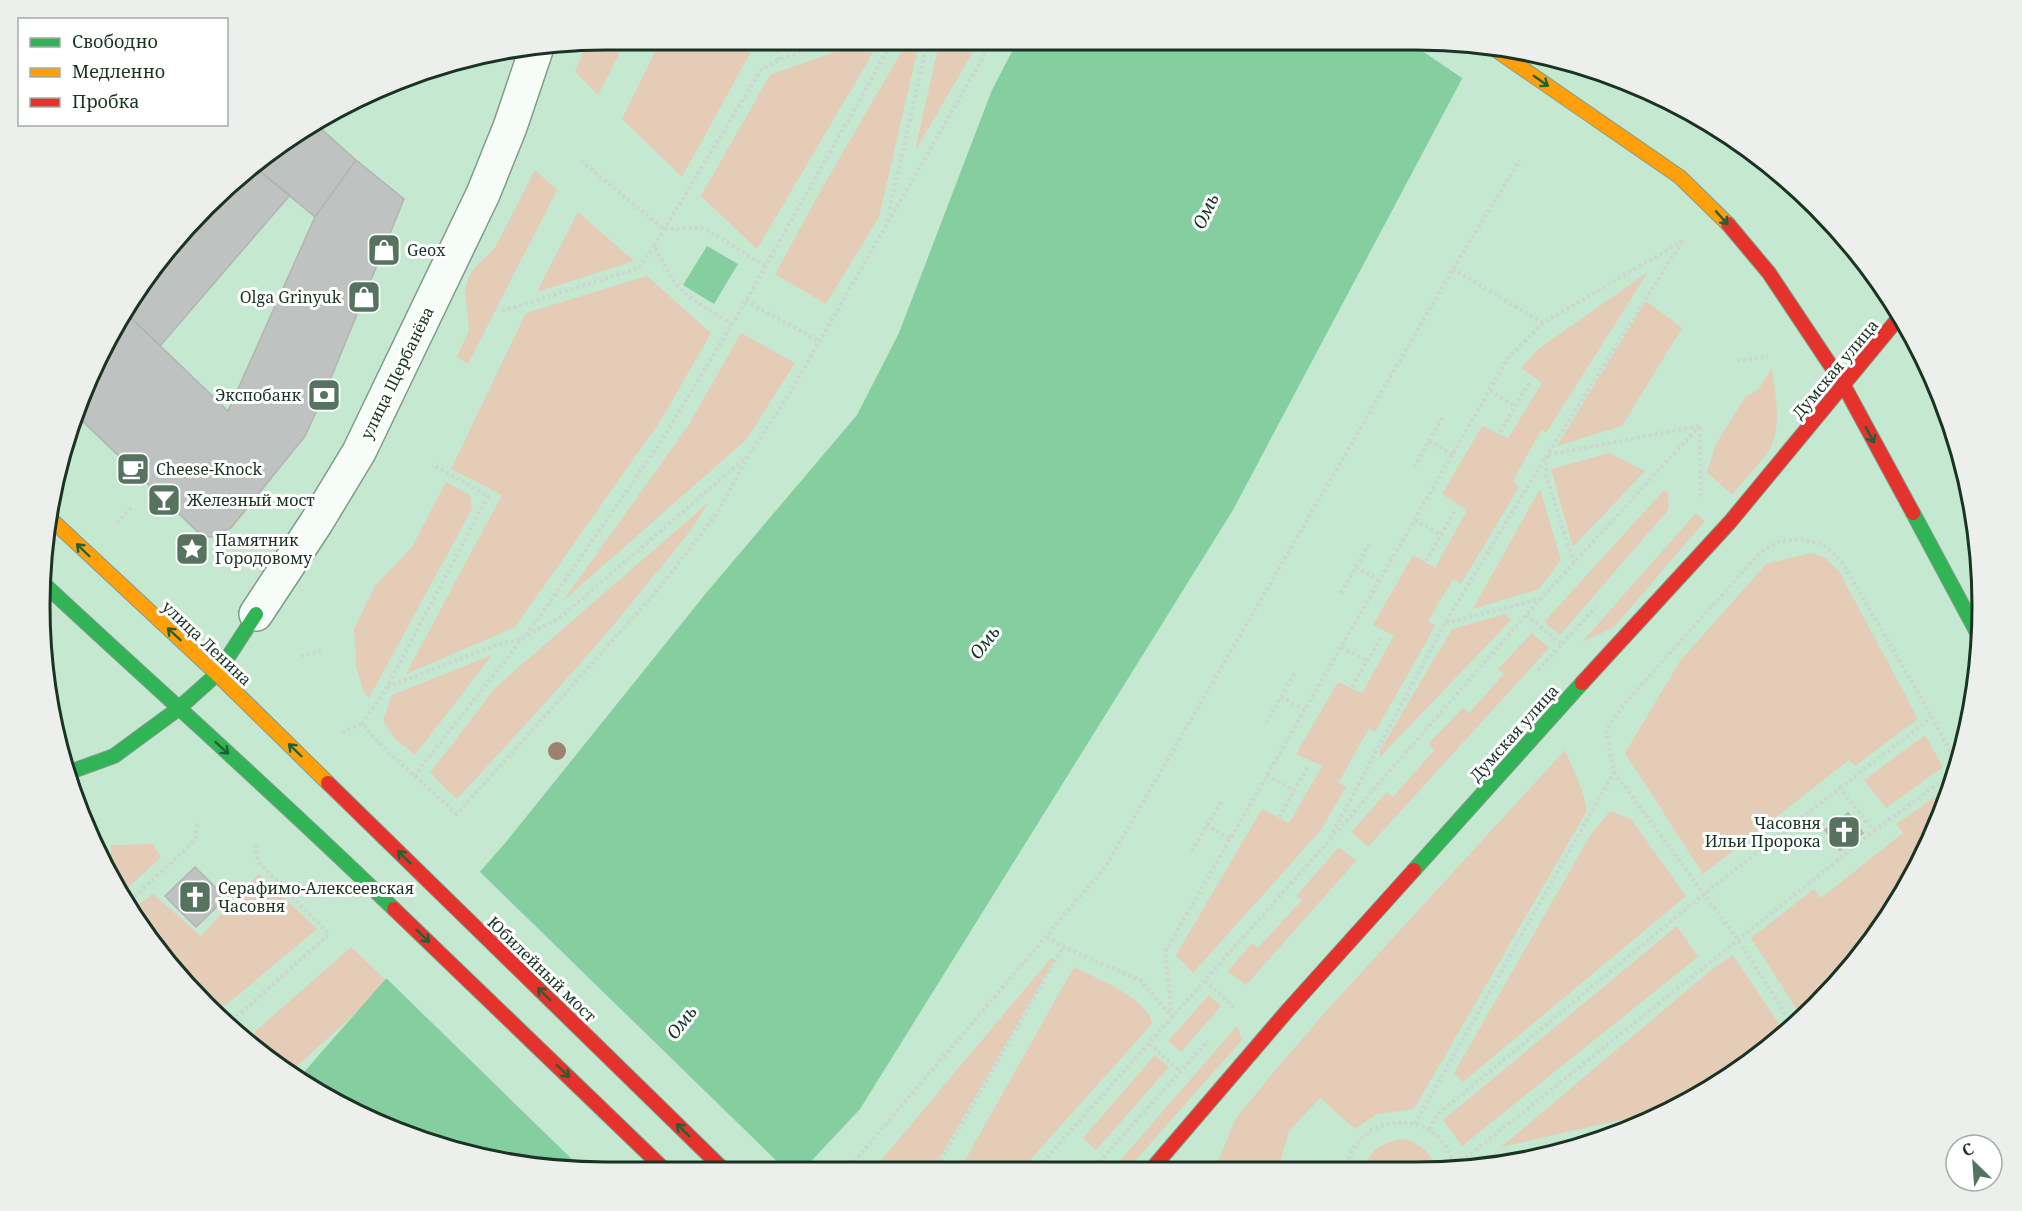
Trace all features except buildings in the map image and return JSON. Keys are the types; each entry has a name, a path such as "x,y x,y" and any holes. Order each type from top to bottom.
{"main road":[{"path":"1506,57 1680,177 1720,215 1769,273 1843,384 1972,622"},
{"name":"Думская улица","path":"1158,1162 1296,1002 1730,522 1894,322"},
{"name":"улица Ленина","path":"56,523 217,674 336,791"},
{"path":"50,590 178,709 305,822 657,1162"},
{"name":"улица Щербанёва","path":"75,770 114,756 178,709 217,674 256,614"},
{"name":"Юбилейный мост","path":"336,791 716,1162"}],"street":[{"name":"улица Щербанёва","path":"256,614 316,523 359,452 483,194 510,127 535,54"}],"path":[{"path":"777,50 779,60"},
{"path":"502,311 639,268 761,70 779,60 807,50"},
{"path":"414,776 541,615 662,440 746,301 888,50"},
{"path":"885,228 925,50"},
{"path":"362,724 414,776 457,814 655,592 718,512 748,456 788,396 987,50"},
{"path":"854,1162 1106,866 1453,269 1520,159"},
{"path":"581,161 664,229 704,228 765,266"},
{"path":"1172,1017 1165,952 1508,358 1543,323 1684,240 1547,455 1445,623 1326,844"},
{"path":"654,246 675,283 688,296 732,325"},
{"path":"1453,269 1543,323"},
{"path":"746,301 819,341"},
{"path":"1737,361 1768,356"},
{"path":"1500,432 1531,380"},
{"path":"1490,391 1515,406"},
{"path":"1414,467 1444,415"},
{"path":"1547,455 1700,426"},
{"path":"1700,426 1701,494"},
{"path":"1043,1162 1526,615 1700,426"},
{"path":"1429,441 1453,455"},
{"path":"1547,455 1546,476 1574,563"},
{"path":"387,687 494,646 520,639 561,617 748,456"},
{"path":"342,732 362,724 387,687 488,496 432,464"},
{"path":"117,523 133,506"},
{"path":"1426,561 1456,509"},
{"path":"1415,520 1441,535"},
{"path":"1789,1019 1738,940 1614,772 1606,730 1625,704 1761,552 1778,542 1798,539 1823,544 1842,562 1952,755"},
{"path":"1341,593 1371,541"},
{"path":"1356,567 1380,581"},
{"path":"1445,623 1541,599"},
{"path":"1526,615 1562,644"},
{"path":"1352,687 1382,636"},
{"path":"1342,647 1367,661"},
{"path":"301,656 321,651"},
{"path":"1266,723 1296,671"},
{"path":"56,690 60,694"},
{"path":"1281,697 1305,710"},
{"path":"1429,1129 1437,1115 1704,894 1932,717"},
{"path":"1279,817 1309,765"},
{"path":"1415,1124 1614,772"},
{"path":"1267,775 1294,791"},
{"path":"1457,1160 1467,1156 1874,831 1945,779"},
{"path":"1840,788 1874,831"},
{"path":"1192,851 1222,800"},
{"path":"133,899 195,840 198,821"},
{"path":"1206,825 1230,839"},
{"path":"234,1019 329,934 258,862 255,842"},
{"path":"1047,937 1063,947 1140,981 1172,1017"},
{"path":"940,1162 1063,947"},
{"path":"1205,981 1236,1009"},
{"path":"1149,1044 1180,1071"},
{"path":"1348,1162 1350,1155 1366,1133 1389,1123 1415,1124 1429,1129 1444,1142 1453,1160"}],"shaded area":[{"path":"621,50 598,95 575,72 584,51"},
{"path":"656,50 752,50 682,177 622,119"},
{"path":"840,50 875,50 757,249 701,196 770,75"},
{"path":"903,50 917,50 879,217 826,304 775,274"},
{"path":"938,50 974,50 915,151"},
{"path":"535,170 557,190 468,364 457,357 469,330 465,289 469,276 495,248"},
{"path":"578,212 634,261 537,292"},
{"path":"1648,272 1546,433 1541,430 1513,481 1519,487 1461,584 1453,579 1428,621 1435,625 1429,637 1375,732 1369,728 1339,782 1346,787 1320,831 1193,973 1176,955 1262,809 1289,823 1322,766 1296,754 1338,682 1362,693 1394,636 1373,625 1413,555 1435,568 1467,510 1442,494 1482,426 1508,438 1542,383 1521,368 1537,350"},
{"path":"647,276 711,333 661,420 515,627 406,674 502,495 451,469 526,313"},
{"path":"1646,301 1682,328 1622,426 1557,446"},
{"path":"741,333 795,363 747,439 563,601 688,426"},
{"path":"1772,368 1777,418 1771,447 1732,495 1707,472 1716,444 1746,396 1758,390"},
{"path":"1610,453 1645,471 1573,547 1551,469"},
{"path":"446,482 470,495 472,509 369,698 364,692 356,666 354,629 375,586 412,547"},
{"path":"1540,489 1561,560 1539,589 1473,609"},
{"path":"1664,490 1668,493 1669,509 1560,635 1544,622"},
{"path":"708,503 677,548 597,644 457,799 430,773 496,687"},
{"path":"1696,513 1705,521 1614,627 1582,642"},
{"path":"1811,553 1825,558 1839,571 1918,719 1855,766 1849,760 1703,874 1625,753 1680,661 1766,564"},
{"path":"1506,614 1511,620 1380,757 1379,752 1452,629"},
{"path":"1532,633 1549,648 1368,847 1351,832 1387,792 1393,797 1434,750 1429,743 1463,708 1469,713 1504,674 1498,669"},
{"path":"492,655 415,755 395,739 383,720 392,695"},
{"path":"1925,735 1943,767 1886,808 1864,780"},
{"path":"1565,750 1582,790 1587,811 1414,1109 1377,1114 1355,1129 1320,1098 1289,1131 1281,1162 1218,1162 1236,1118 1328,1009"},
{"path":"1939,794 1915,851 1879,914 1835,972 1797,1011 1751,938 1814,889 1821,898 1903,833 1896,824"},
{"path":"1610,811 1631,819 1686,896 1463,1082 1454,1073 1590,836"},
{"path":"153,844 161,857 128,888 111,859 111,845"},
{"path":"1339,847 1356,861 1246,985 1228,971 1252,943 1258,948 1302,900 1296,896"},
{"path":"259,874 317,929 222,1008 187,972 138,906 153,894 201,936"},
{"path":"1677,926 1698,957 1462,1146 1443,1120"},
{"path":"351,947 389,983 296,1067 252,1035"},
{"path":"1733,955 1781,1026 1725,1068 1694,1087 1632,1118 1501,1147 1710,971"},
{"path":"1051,958 1055,959 937,1162 880,1162"},
{"path":"1074,967 1120,990 1142,1006 1152,1024 1028,1162 964,1162"},
{"path":"1209,995 1221,1006 1181,1052 1168,1041"},
{"path":"1237,1026 1242,1040 1134,1162 1119,1162"},
{"path":"1155,1055 1169,1067 1096,1150 1083,1138"},
{"path":"1405,1139 1426,1151 1433,1161 1366,1162 1379,1147"}],"water":[{"name":"Омь","path":"1013,50 1416,50 1476,53 1233,510 860,1109 810,1162 606,1162 533,1157 497,1151 462,1143 393,1119 327,1087 304,1072 506,842 707,592 857,415 899,333 992,90"},
{"path":"707,246 738,264 714,304 683,285"}],"pier":[{"path":"1421,50 1479,53 1465,80"},
{"path":"478,870 778,1162 573,1160 384,976"}],"traffic: fast":[{"path":"1913,513 1972,622"},
{"path":"50,590 394,909"},
{"path":"75,770 114,756 178,709 217,674 256,614"},
{"path":"1414,870 1582,683"}],"traffic: slow":[{"path":"1506,57 1680,177 1728,224"},
{"path":"56,523 217,674 328,783"}],"traffic: jam":[{"path":"1728,224 1769,273 1843,384 1913,513"},
{"path":"1582,683 1730,522 1895,323"},
{"path":"328,783 716,1162"},
{"path":"1158,1162 1288,1010 1414,870"},
{"path":"394,909 657,1162"}],"place":[{"name":"Geox","path":"384,250"},
{"name":"Olga Grinyuk","path":"364,297"},
{"name":"Экспобанк","path":"324,395"},
{"name":"Cheese-Knock","path":"133,469"},
{"name":"Железный мост","path":"164,500"},
{"name":"Памятник Городовому","path":"192,549"},
{"name":"Часовня Ильи Пророка","path":"1844,832"},
{"name":"Серафимо-Алексеевская Часовня","path":"195,897"}]}
